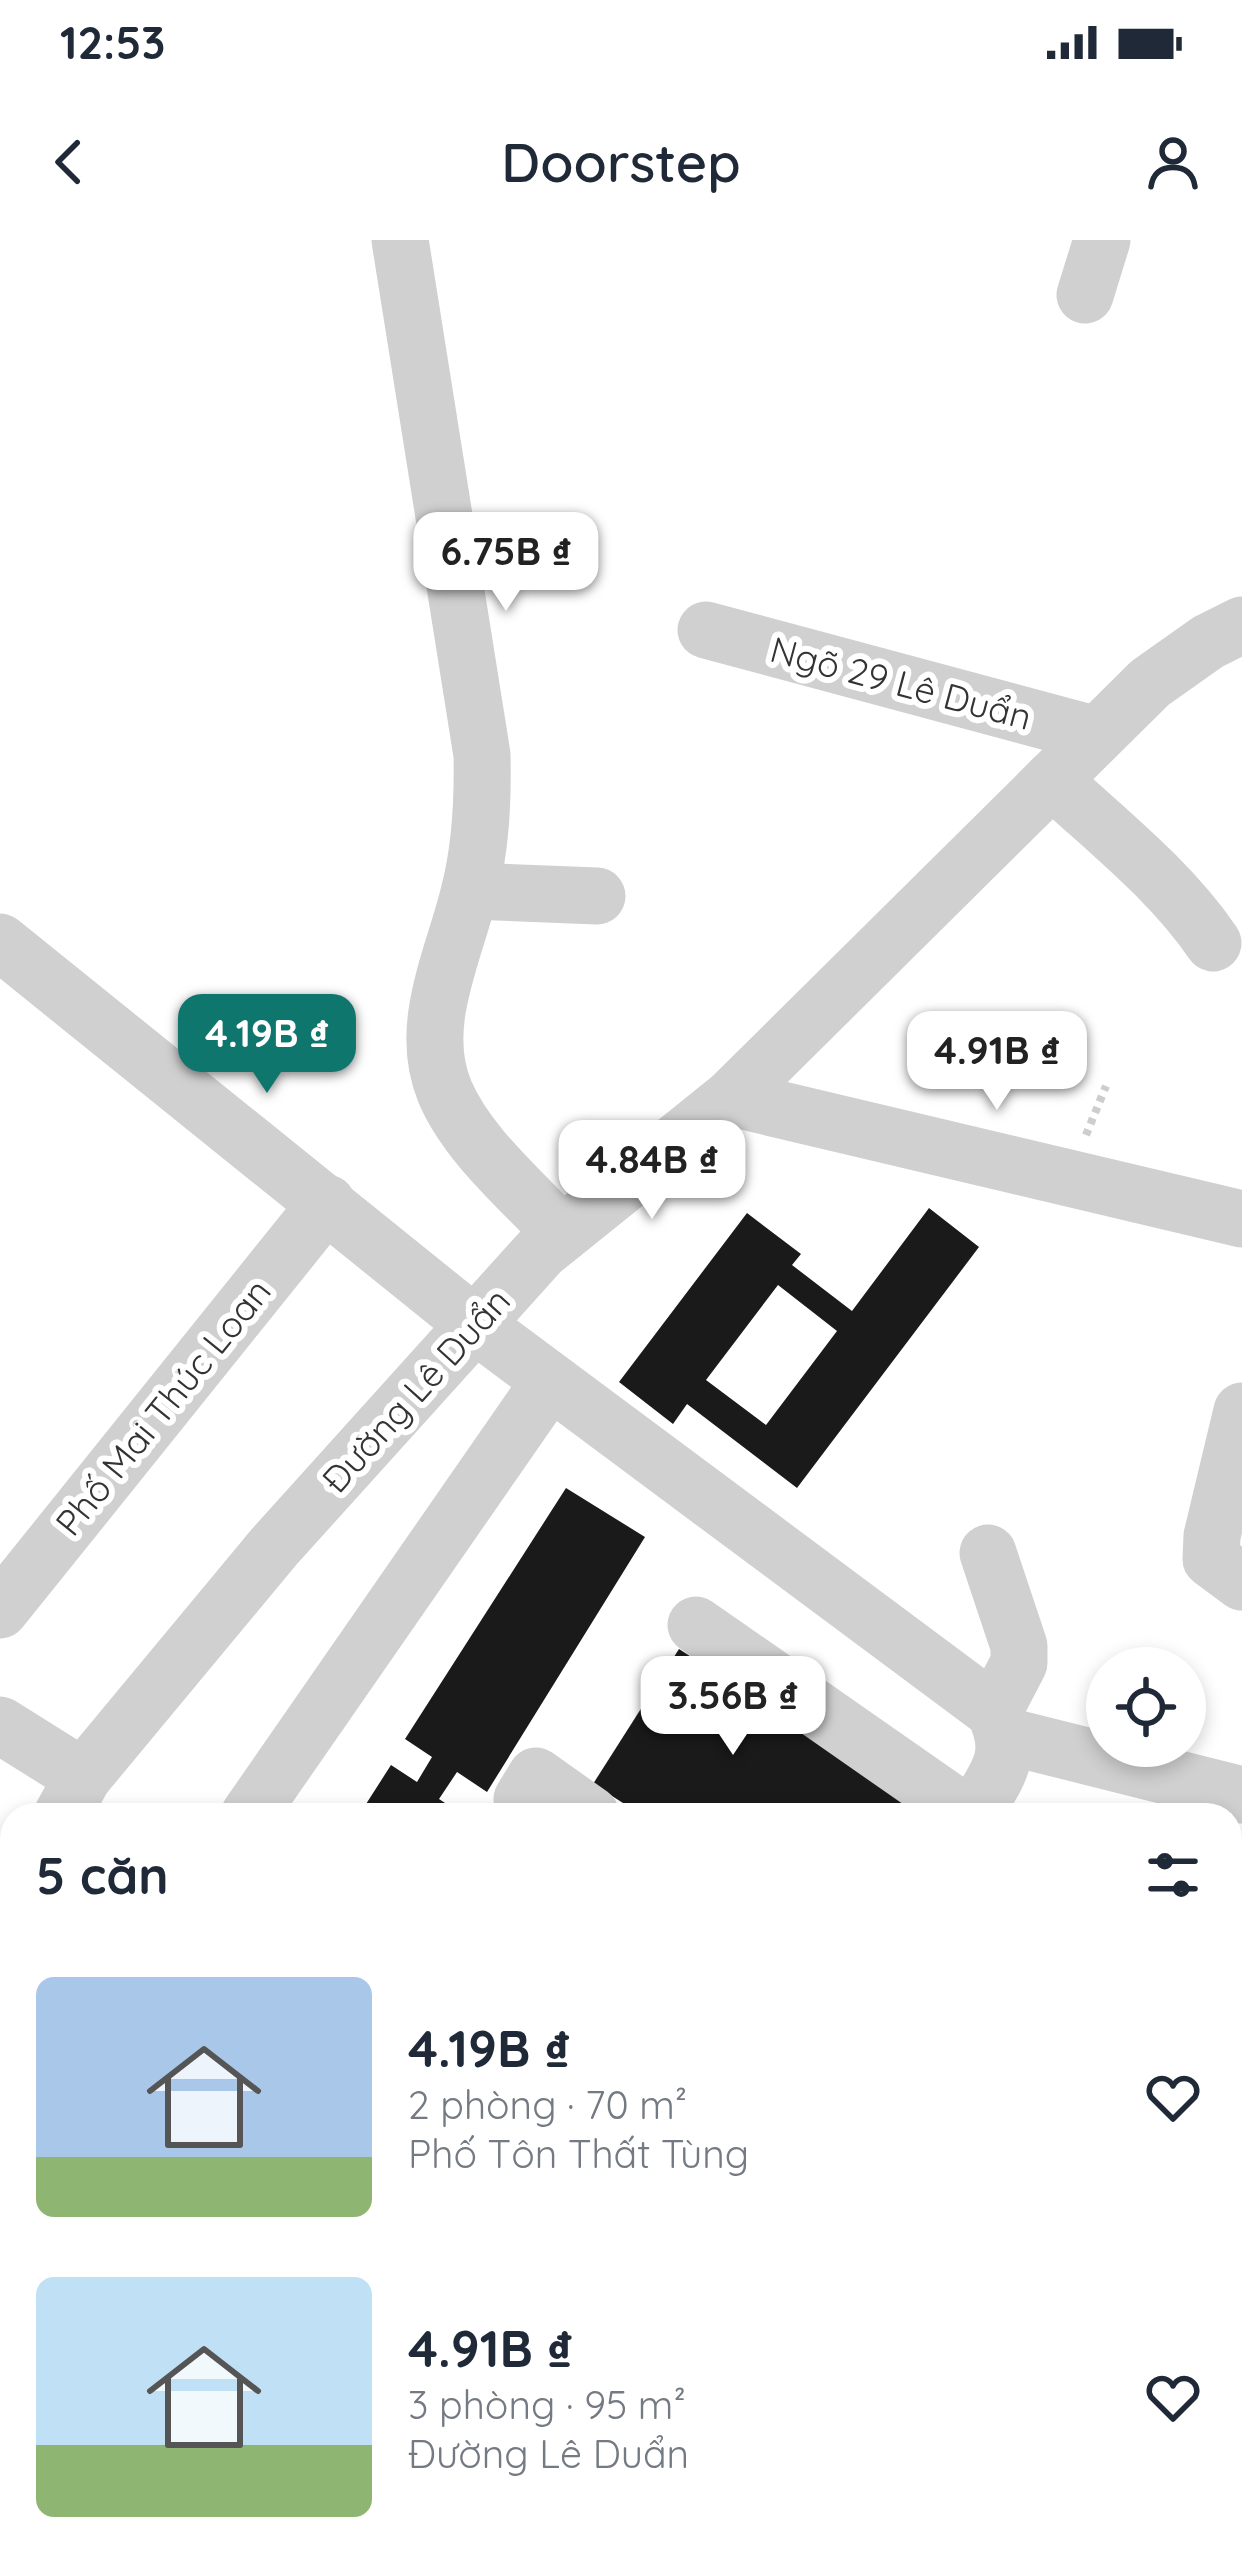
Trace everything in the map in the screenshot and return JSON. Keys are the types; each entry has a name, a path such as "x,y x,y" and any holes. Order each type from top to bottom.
{"street":[{"path":"400,240 482,755 483,813 470,891 436,1016 436,1054 445,1091 474,1137 562,1234"},
{"path":"1085,295 1102,240"},
{"name":"Đường Lê Duẩn","path":"72,1796 274,1547 474,1324 562,1234 731,1098 1150,683 1208,642 1242,625"},
{"name":"Ngõ 29 Lê Duẩn","path":"706,630 1096,735"},
{"path":"1052,780 1165,885 1213,943"},
{"path":"470,891 597,896"},
{"path":"0,942 474,1324 1001,1723 1242,1795"},
{"path":"731,1098 1242,1219"},
{"name":"Phố Mai Thúc Loan","path":"0,1610 327,1203"},
{"path":"257,1803 550,1381"},
{"path":"1242,1411 1212,1536 1211,1559 1242,1582"},
{"path":"980,1803 1002,1767 1001,1723 1019,1663 1018,1646 988,1553"},
{"path":"696,1625 951,1803"},
{"path":"0,1725 72,1796"},
{"path":"528,1803 522,1799 536,1776 574,1803"}],"building":[{"path":"929,1208 979,1247 797,1488 687,1404 673,1424 619,1382 747,1213 801,1254 792,1265 852,1311","holes":["778,1285 837,1331 766,1425 706,1380"]},
{"path":"566,1488 645,1537 487,1792 457,1772 439,1799 445,1803 367,1803 391,1765 417,1782 432,1757 405,1739"},
{"path":"679,1649 917,1803 623,1803 593,1784"}]}
